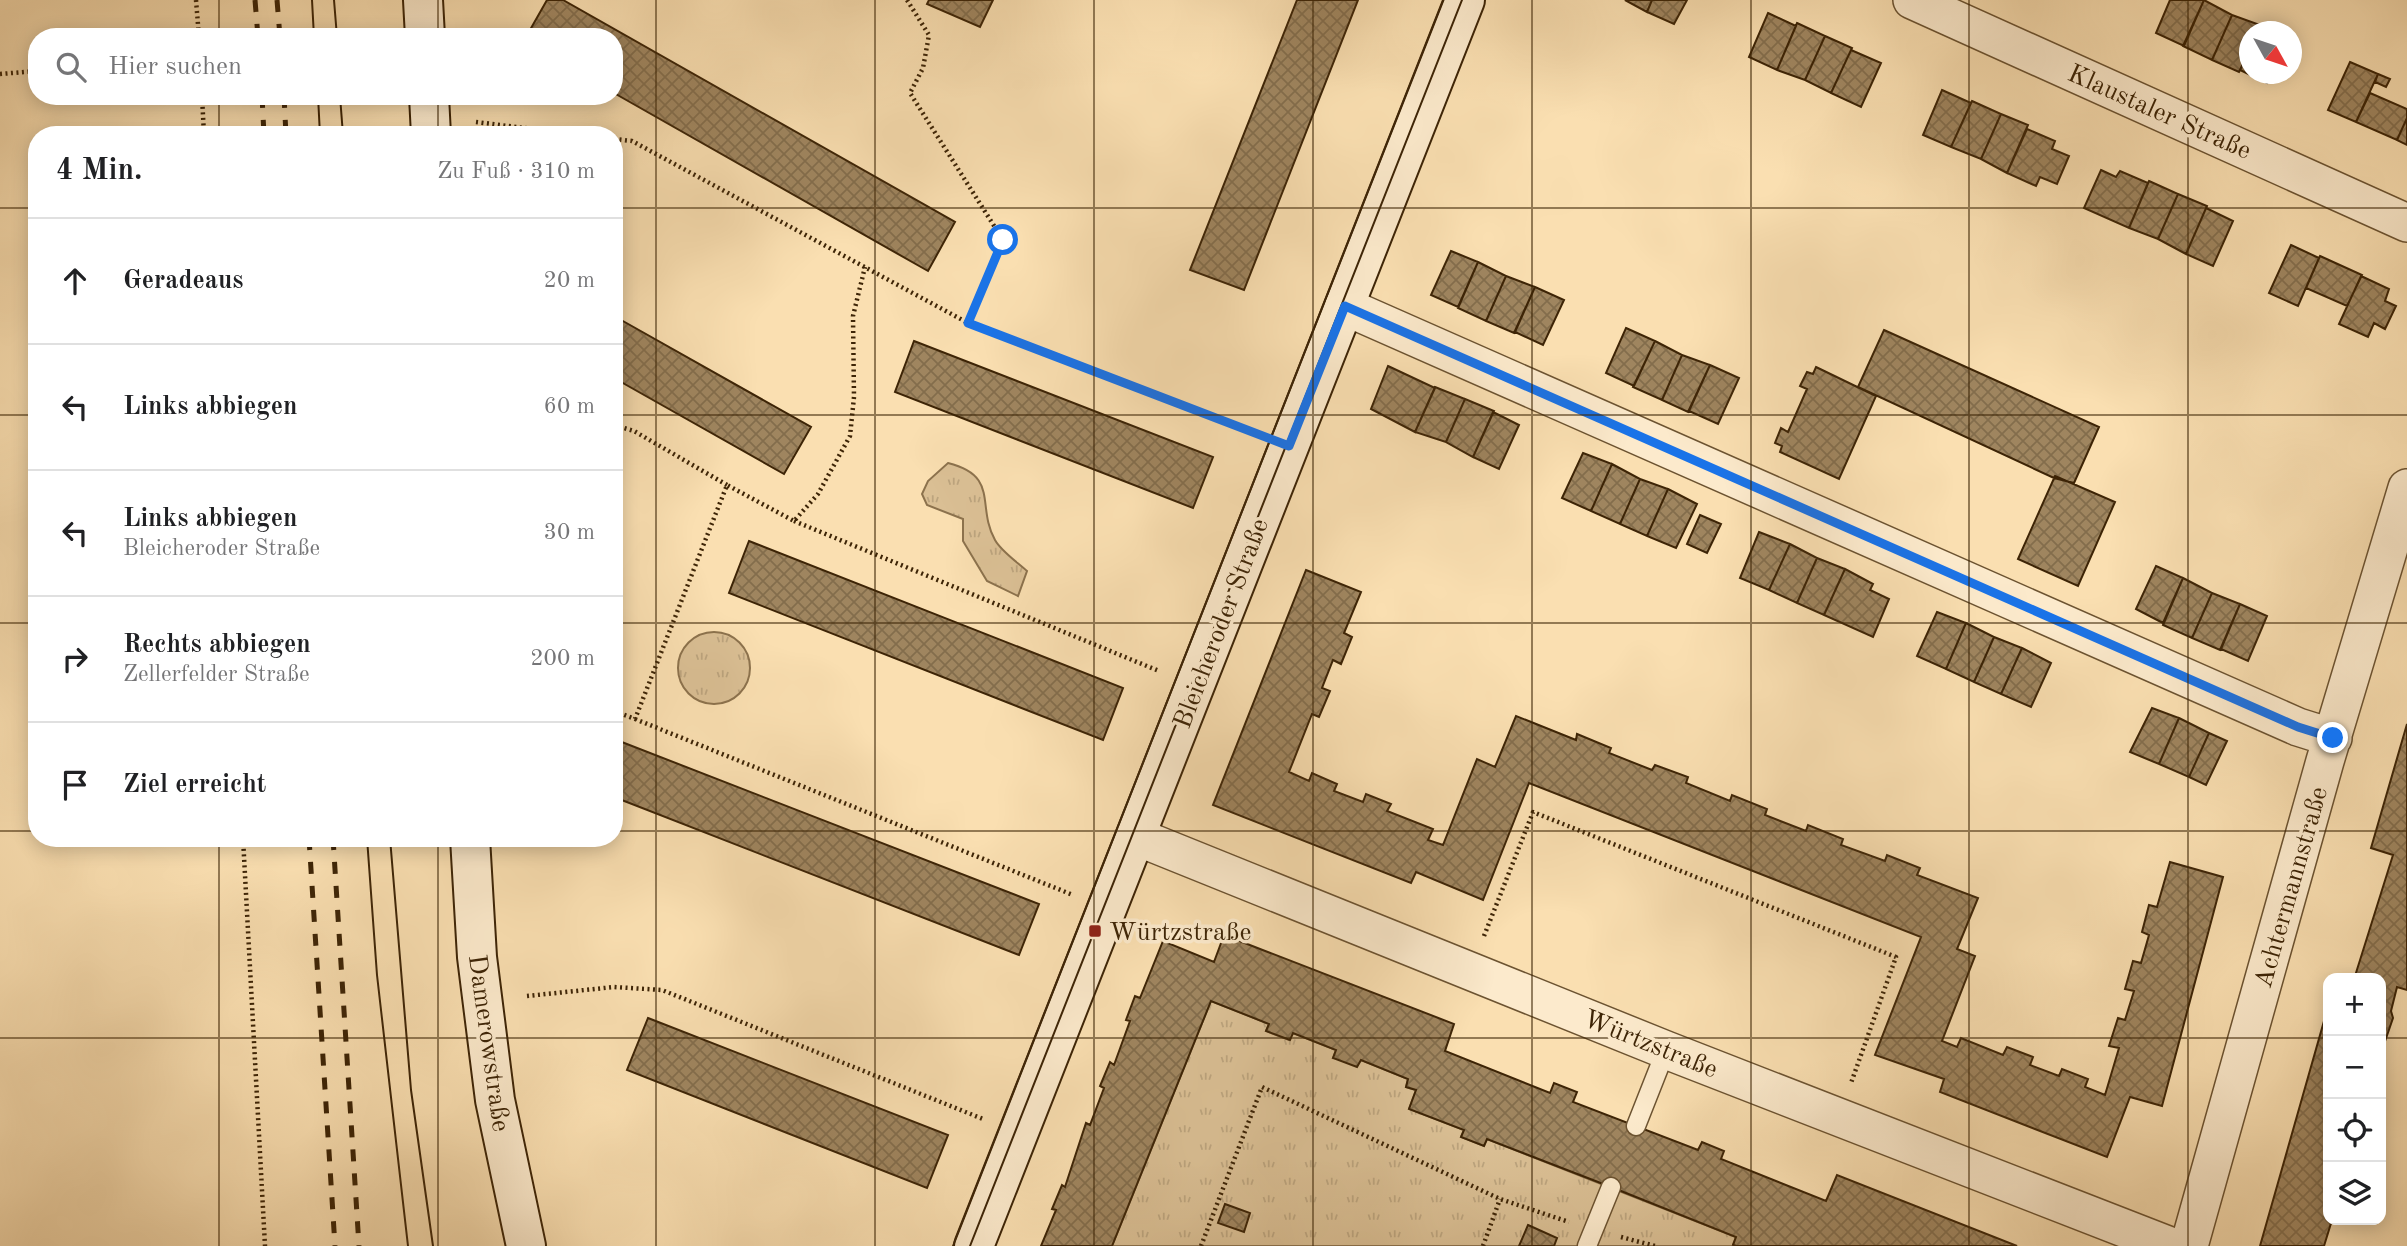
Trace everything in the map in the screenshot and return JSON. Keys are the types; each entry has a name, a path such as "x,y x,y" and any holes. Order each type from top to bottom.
{"street":[{"path":"423,0 425,28"},
{"name":"Bleicheroder Straße","path":"974,1246 1465,0"},
{"name":"Klaustaler Straße","path":"1912,0 2407,223"},
{"path":"429,105 431,126"},
{"path":"1345,306 2298,727 2333,738"},
{"name":"Achtermannstraße","path":"2189,1246 2407,488"},
{"name":"Würtzstraße","path":"1135,836 1666,1050 2169,1246"},
{"name":"Damerowstraße","path":"471,847 477,957 495,1100 526,1246"}],"lane":[{"path":"1636,1126 1666,1050"},
{"path":"1591,1238 1611,1187"}],"path":[{"path":"196,0 198,28"},
{"path":"907,0 929,36 923,68 910,93 1003,240 968,323"},
{"path":"0,75 28,72"},
{"path":"202,105 204,126"},
{"path":"476,122 508,126"},
{"path":"623,140 632,141 968,323 1289,446"},
{"path":"794,521 818,494 850,436 854,397 853,316 865,267"},
{"path":"623,427 634,430 794,521 1163,672"},
{"path":"635,719 727,485"},
{"path":"623,714 1075,896"},
{"path":"1482,940 1533,812 1546,817 1896,957 1850,1086"},
{"path":"243,847 265,1246"},
{"path":"527,996 614,987 662,990 983,1119"},
{"path":"1201,1246 1262,1087 1500,1199 1591,1238 1655,1246"},
{"path":"1483,1246 1500,1199"}],"green space":[{"path":"948,463 975,476 981,484 995,540 1027,571 1018,596 987,581 963,541 963,519 927,505 922,494 928,481"},
{"path":"714,632 734,638 744,648 750,668 744,688 734,698 714,704 694,698 684,688 678,668 684,648 694,638"},
{"path":"1211,1001 1269,1024 1266,1031 1289,1040 1293,1033 1336,1050 1333,1058 1361,1060 1408,1079 1406,1087 1416,1090 1409,1109 1464,1130 1461,1137 1484,1146 1487,1139 1736,1237 1733,1245 1736,1246 1112,1246"}],"building":[{"path":"547,0 563,0 612,28 531,28"},
{"path":"929,0 993,0 980,27 927,4"},
{"path":"1297,0 1358,0 1244,290 1190,270"},
{"path":"1625,0 1652,0 1647,12"},
{"path":"1652,0 1687,0 1674,24 1647,12"},
{"path":"2170,0 2204,0 2184,46 2156,33"},
{"path":"2204,0 2232,15 2212,60 2183,46"},
{"path":"1768,13 1796,26 1777,70 1749,57"},
{"path":"2232,15 2249,21 2239,21 2239,72 2212,60"},
{"path":"1797,23 1825,36 1805,80 1777,70"},
{"path":"623,34 955,222 928,271 623,98"},
{"path":"1825,36 1852,48 1831,93 1805,80"},
{"path":"1851,50 1881,63 1861,107 1831,93"},
{"path":"2350,62 2378,74 2356,122 2328,110"},
{"path":"2378,74 2390,79 2386,87 2375,82"},
{"path":"1942,90 1971,103 1951,147 1923,135"},
{"path":"2370,93 2407,109 2407,118 2397,140 2356,122"},
{"path":"1972,101 2001,114 1981,159 1951,147"},
{"path":"2001,114 2028,125 2007,173 1981,159"},
{"path":"2407,118 2407,145 2397,140"},
{"path":"2027,129 2055,141 2052,149 2069,156 2057,184 2040,177 2036,186 2007,173"},
{"path":"2101,170 2116,177 2120,171 2148,183 2129,228 2084,208"},
{"path":"2149,181 2178,194 2158,239 2129,228"},
{"path":"2178,194 2207,206 2186,254 2158,239"},
{"path":"2206,208 2233,221 2213,266 2186,254"},
{"path":"2291,245 2319,258 2298,306 2269,293"},
{"path":"1451,251 1478,262 1458,307 1431,295"},
{"path":"2320,256 2362,275 2347,306 2306,288"},
{"path":"1478,262 1506,276 1486,321 1458,308"},
{"path":"1506,276 1535,287 1514,333 1486,321"},
{"path":"2361,276 2389,289 2385,301 2396,306 2385,329 2374,323 2368,337 2339,324"},
{"path":"1535,287 1564,300 1543,345 1515,332"},
{"path":"623,321 811,427 784,474 623,383"},
{"path":"1626,328 1655,341 1634,386 1606,373"},
{"path":"1884,330 2099,427 2074,483 2054,478 1858,387"},
{"path":"914,341 1213,457 1193,508 895,392"},
{"path":"1655,341 1682,355 1662,400 1633,387"},
{"path":"1682,355 1710,365 1688,412 1662,400"},
{"path":"1710,365 1739,378 1718,424 1689,411"},
{"path":"1388,366 1435,388 1415,432 1371,409"},
{"path":"1816,367 1876,396 1839,479 1780,452 1782,446 1775,443 1781,428 1788,432 1807,389 1800,386 1807,372 1813,374"},
{"path":"1435,387 1465,399 1446,442 1415,432"},
{"path":"1465,399 1494,411 1473,457 1446,442"},
{"path":"1493,412 1519,425 1499,469 1473,457"},
{"path":"1583,453 1612,464 1591,511 1562,498"},
{"path":"1612,464 1640,479 1620,524 1591,511"},
{"path":"2055,476 2115,502 2078,586 2018,559"},
{"path":"1640,479 1668,489 1647,536 1620,524"},
{"path":"1668,489 1697,504 1676,548 1647,536"},
{"path":"1700,515 1721,524 1707,553 1687,544"},
{"path":"1759,532 1790,544 1769,590 1740,578"},
{"path":"749,541 1123,688 1103,740 729,593"},
{"path":"1790,544 1817,558 1797,603 1769,590"},
{"path":"1817,558 1845,569 1824,615 1797,603"},
{"path":"2156,566 2183,578 2163,623 2136,609"},
{"path":"1845,569 1873,584 1870,590 1889,599 1873,637 1824,615"},
{"path":"1306,570 1361,592 1344,633 1352,637 1341,664 1333,660 1322,688 1330,691 1319,717 1312,714 1289,772 1309,781 1312,773 1337,784 1334,791 1363,802 1366,794 1391,804 1387,811 1433,829 1428,840 1443,845 1477,759 1495,767 1516,716 1576,740 1577,734 1611,748 1609,753 1652,770 1655,765 1688,777 1686,783 1730,801 1732,795 1767,809 1765,815 1806,831 1808,825 1843,839 1841,845 1885,861 1887,855 1920,868 1917,875 1978,898 1957,949 1975,956 1942,1041 1957,1047 1961,1038 2003,1055 2007,1047 2033,1057 2030,1065 2059,1076 2062,1069 2088,1079 2085,1087 2105,1095 2119,1048 2109,1046 2118,1018 2125,1020 2134,991 2125,989 2133,961 2141,963 2149,935 2142,932 2149,905 2157,907 2170,862 2223,877 2162,1106 2130,1097 2107,1157 1940,1092 1944,1079 1875,1055 1921,937 1529,783 1483,900 1416,872 1411,883 1213,805"},
{"path":"2183,578 2212,593 2192,638 2163,625"},
{"path":"2212,593 2240,604 2220,650 2192,638"},
{"path":"2240,604 2267,616 2248,661 2221,649"},
{"path":"1937,612 1966,623 1946,669 1917,656"},
{"path":"1966,623 1994,637 1974,682 1946,669"},
{"path":"1994,637 2022,648 2001,694 1974,682"},
{"path":"2022,648 2051,663 2031,707 2001,694"},
{"path":"2152,708 2179,718 2159,764 2130,752"},
{"path":"2179,718 2209,733 2189,777 2159,764"},
{"path":"2407,724 2407,990 2397,987 2391,1011 2393,1018 2386,1038 2386,973 2356,973 2393,855 2371,848"},
{"path":"2209,733 2227,741 2206,785 2189,777"},
{"path":"623,742 1039,904 1019,955 623,801"},
{"path":"1224,935 1454,1024 1445,1051 1550,1093 1554,1083 1577,1092 1573,1102 1698,1150 1702,1142 1724,1151 1721,1159 1826,1201 1837,1175 2017,1246 1736,1246 1733,1245 1736,1237 1611,1187 1487,1139 1484,1146 1461,1137 1464,1130 1409,1109 1416,1090 1406,1087 1408,1079 1361,1060 1357,1067 1333,1058 1336,1050 1293,1033 1290,1040 1266,1031 1269,1024 1211,1001 1112,1246 1041,1246 1056,1210 1052,1209 1062,1185 1065,1187 1086,1123 1090,1125 1104,1088 1100,1086 1110,1062 1114,1065 1130,1021 1126,1020 1135,996 1140,998 1163,941 1214,962"},
{"path":"648,1018 948,1135 927,1188 627,1070"},
{"path":"2323,1025 2323,1225 2330,1225 2324,1246 2260,1246"},
{"path":"1225,1204 1250,1213 1244,1232 1218,1223"},
{"path":"1528,1225 1557,1238 1554,1246 1519,1246"}],"tram line":[{"path":"312,0 314,28"},
{"path":"334,0 336,28"},
{"path":"953,1246 1443,0"},
{"path":"970,1246 1462,0"},
{"path":"318,105 320,126"},
{"path":"341,105 342,126"},
{"path":"368,847 377,975 408,1246"},
{"path":"391,847 411,1090 433,1246"}],"railway":[{"path":"255,0 257,28"},
{"path":"277,0 279,28"},
{"path":"262,105 264,126"},
{"path":"284,105 286,126"},
{"path":"310,847 335,1246"},
{"path":"334,847 359,1246"}],"place":[{"name":"Würtzstraße","path":"1095,931"}],"route":[{"path":"1003,240 968,323 1289,446 1345,306 2298,727 2333,738"}]}
